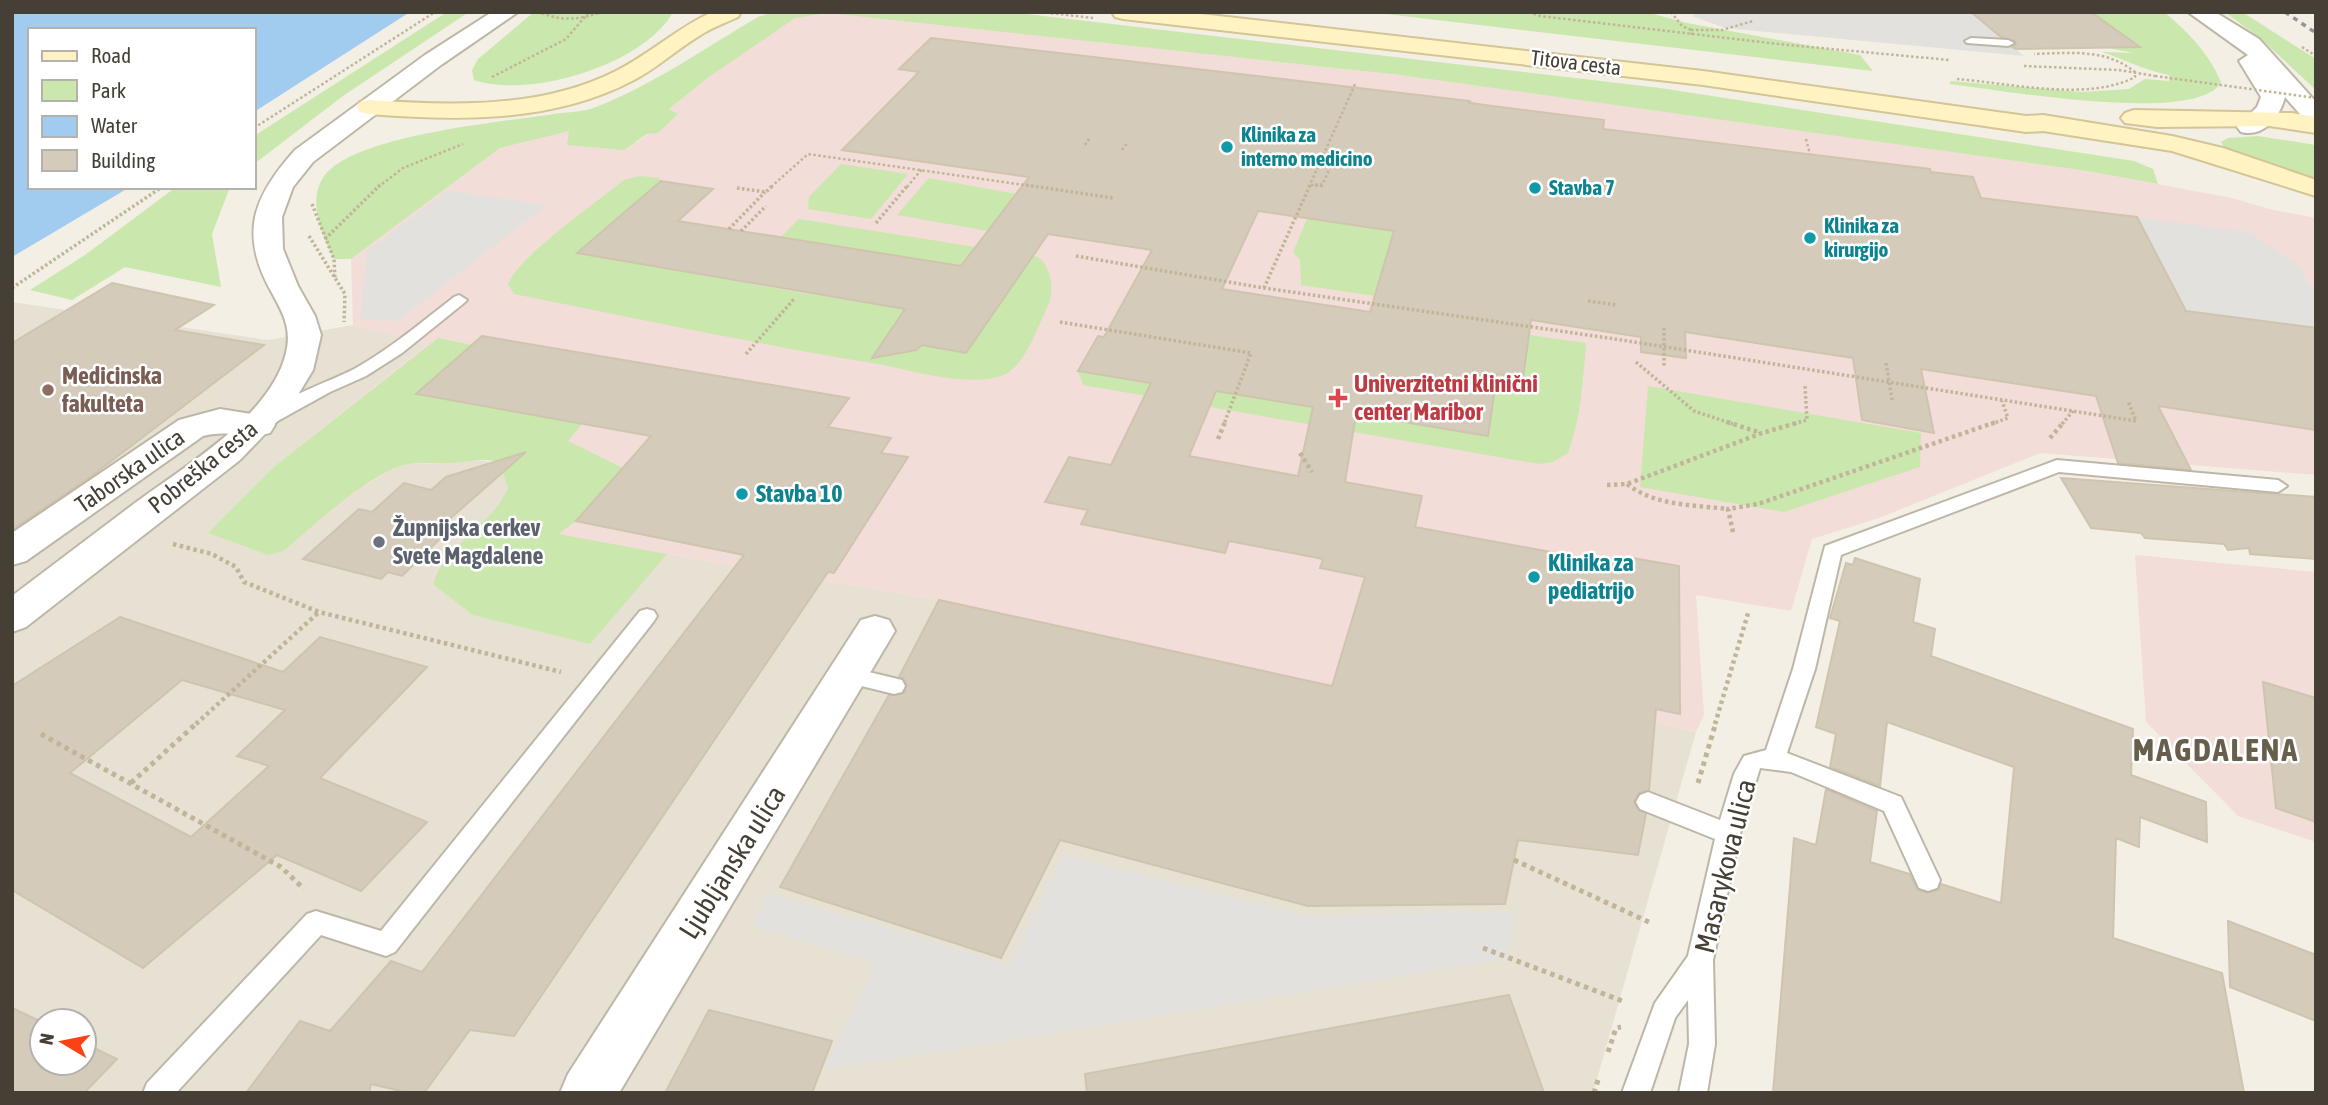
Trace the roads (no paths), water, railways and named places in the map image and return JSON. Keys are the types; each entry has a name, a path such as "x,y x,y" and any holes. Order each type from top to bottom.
{"main road":[{"path":"369,107 468,110 519,107 567,98 615,81 643,66 692,23 730,12"},
{"name":"Titova cesta","path":"1124,12 2027,117"},
{"name":"Titova cesta","path":"1222,12 1693,65 2027,117"},
{"path":"2027,117 2247,120 2316,125"},
{"path":"2027,117 2046,131 2176,154 2207,150 2260,184 2316,198"},
{"path":"2027,117 2057,117 2110,125 2207,150 2273,177 2316,188"},
{"path":"2207,150 2215,128 2247,120 2316,136"}],"street":[{"name":"Pobreška cesta","path":"12,617 189,483 258,425 293,381 305,332 269,250 264,222 276,187 304,156 433,60 508,12"},
{"path":"2208,19 2235,50 2250,61 2273,97 2270,108 2247,120"},
{"path":"2208,19 2251,44 2316,117"},
{"path":"2235,50 2235,59 2256,93 2248,107 2247,120"},
{"name":"Taborska ulica","path":"12,552 191,428 220,420 258,425"},
{"name":"Ljubljanska ulica","path":"588,1093 875,631"}],"lane":[{"path":"1971,41 2008,43"},
{"path":"258,425 324,388 360,373 397,350 459,300"},
{"path":"1774,758 1804,668 1832,551 2057,466 2278,486"},
{"path":"158,1093 316,922 386,944 647,616"},
{"path":"848,676 894,687"},
{"name":"Masarykova ulica","path":"1693,1093 1702,1045 1700,960 1728,834 1745,774 1752,762 1761,758 1774,758 1879,796 1898,810 1928,880"},
{"path":"1648,802 1728,834"},
{"path":"1636,1093 1664,1012 1700,960"}],"water":[{"path":"12,12 410,12 256,111 256,28 28,28 28,189 127,189 12,257"}],"railway":[{"path":"2285,12 2316,33"}],"place":[{"name":"Klinika za interno medicino","path":"1227,147"},
{"name":"Stavba 7","path":"1535,188"},
{"name":"Klinika za kirurgijo","path":"1810,238"},
{"name":"Medicinska fakulteta","path":"48,390"},
{"name":"Univerzitetni klinični center Maribor","path":"1338,398"},
{"name":"Stavba 10","path":"742,494"},
{"name":"Župnijska cerkev Svete Magdalene","path":"379,542"},
{"name":"Klinika za pediatrijo","path":"1534,577"}],"district":[{"name":"MAGDALENA","path":"2216,750"}]}
